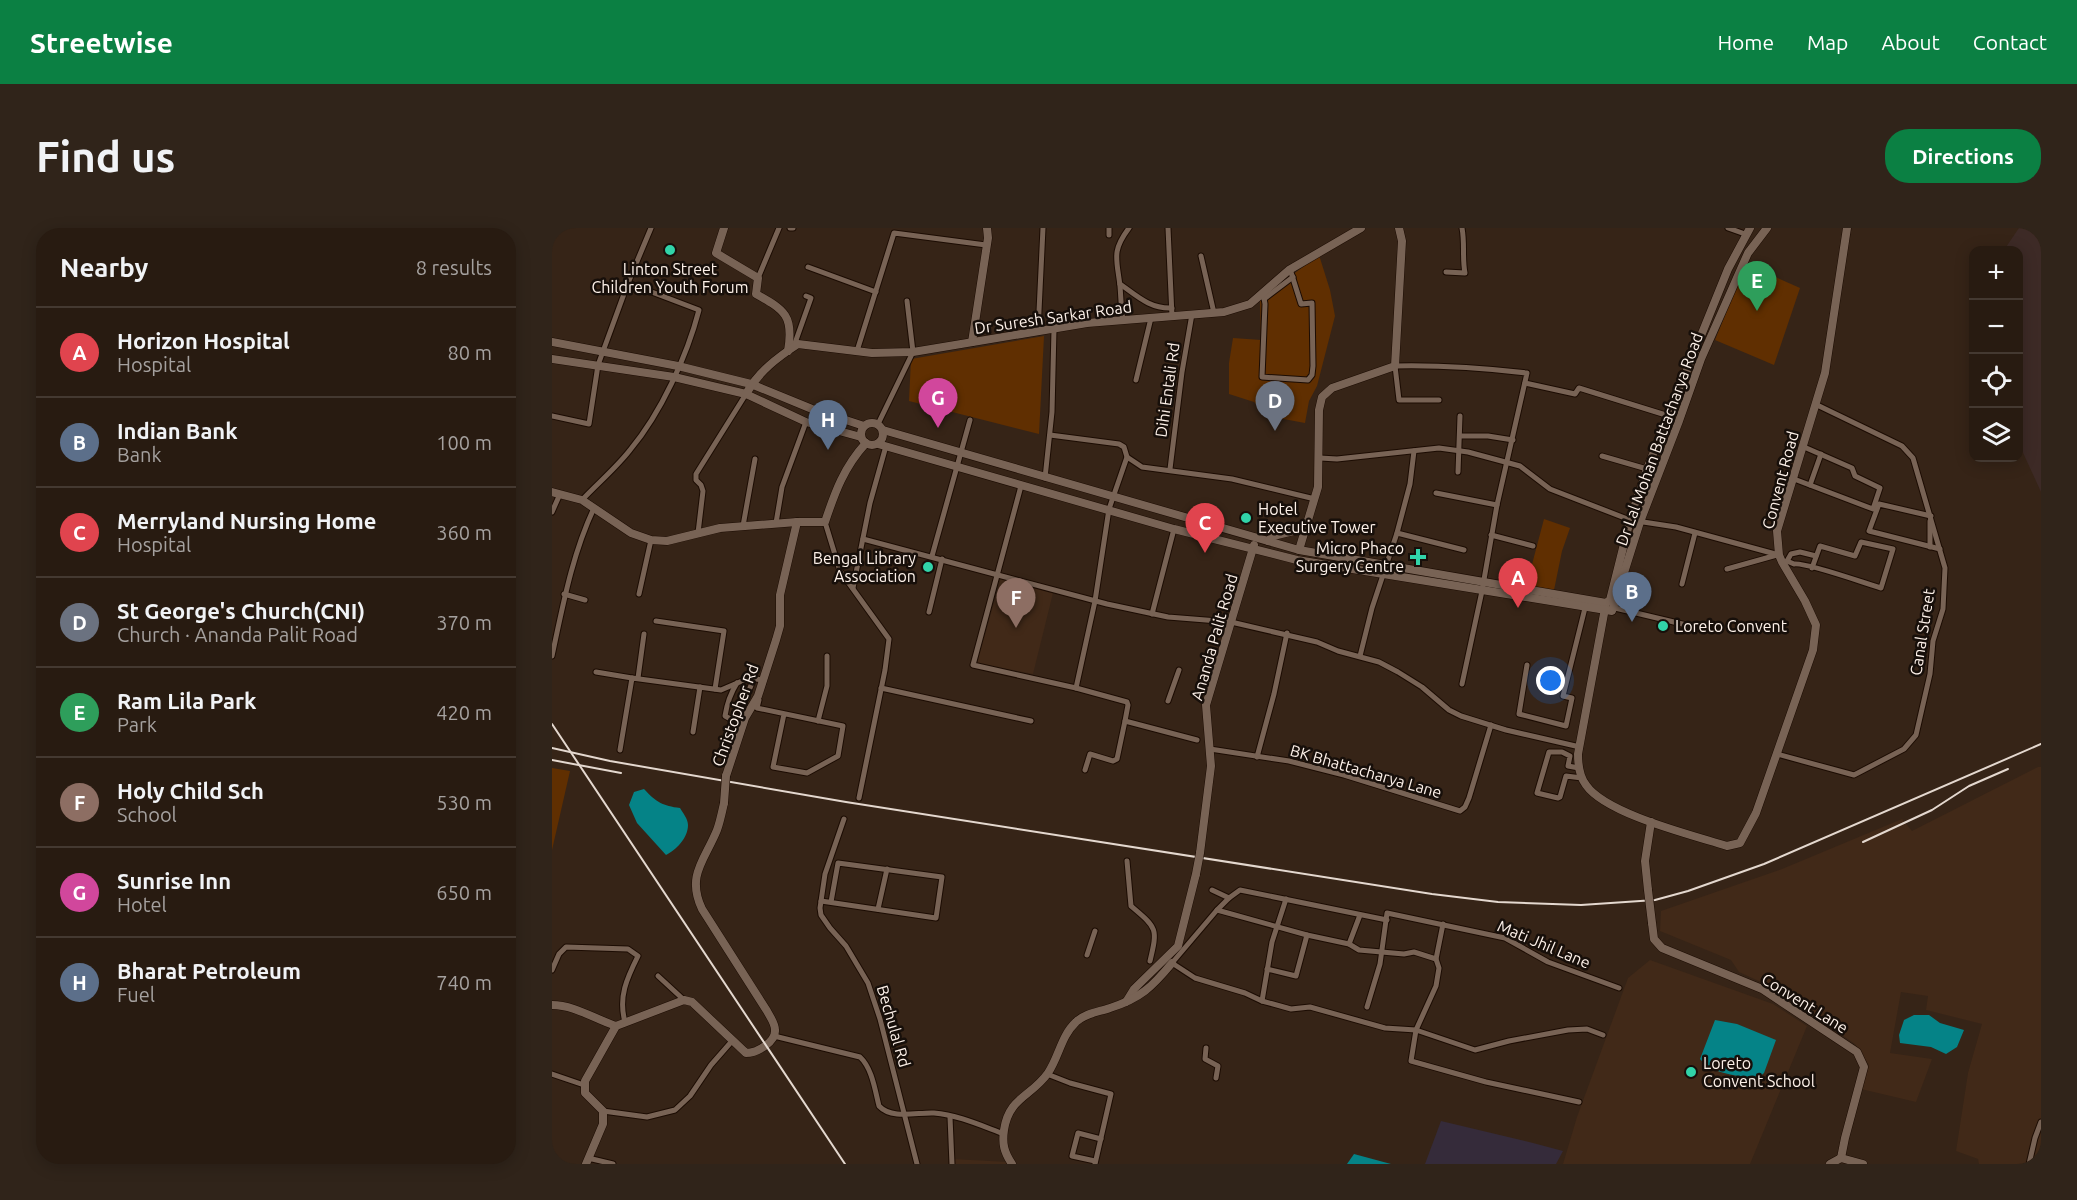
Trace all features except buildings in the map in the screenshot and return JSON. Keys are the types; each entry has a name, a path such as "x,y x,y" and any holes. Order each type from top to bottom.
{"street":[{"path":"552,417 589,424 595,398 598,365 651,228"},
{"path":"724,228 716,253 758,278"},
{"path":"779,228 758,278 756,294 779,307 789,321 788,351"},
{"path":"972,342 988,238 987,228"},
{"path":"1038,332 1043,228"},
{"path":"1122,320 1120,284 1116,266 1117,251 1130,228"},
{"path":"1120,284 1149,305 1172,312 1168,228"},
{"path":"1399,228 1402,241 1395,366 1399,400 1439,400"},
{"path":"1446,272 1465,273 1462,258 1464,238 1462,228"},
{"path":"1728,228 1748,231"},
{"path":"1755,228 1765,231"},
{"name":"Convent Road","path":"1783,559 1777,531 1825,373 1847,228"},
{"name":"Dr Suresh Sarkar Road","path":"799,344 872,353 913,352 1087,323 1151,318 1172,312 1192,315 1224,312 1250,304 1263,296 1291,273 1356,229"},
{"name":"Dr Lal Mohan Battacharya Road","path":"1582,778 1578,754 1605,607 1610,600 1630,520 1647,469 1728,269 1748,231"},
{"name":"Dr Lal Mohan Battacharya Road","path":"1614,608 1640,522 1701,359 1748,253 1765,231"},
{"path":"857,351 894,232 986,245"},
{"path":"1201,256 1214,313"},
{"path":"808,267 876,292"},
{"path":"1263,296 1262,377 1308,380 1312,375 1313,366 1312,303 1301,304 1291,273"},
{"path":"582,500 631,450 662,405 692,336 699,310 628,283"},
{"path":"698,533 703,491 696,480 696,474 751,384 764,370 799,344 795,343 811,298 806,296"},
{"path":"853,588 882,445 883,437 880,427 913,352 908,301"},
{"name":"Dihi Entali Rd","path":"1170,469 1180,381 1192,315"},
{"path":"1136,380 1151,318"},
{"path":"1045,478 1050,435 1054,328"},
{"path":"552,342 678,366 751,384 812,409 864,426 871,422 960,453 1299,550 1483,582 1605,607 1612,611 1614,608 1699,628"},
{"path":"552,359 674,377 746,394 806,422 863,440 1174,529 1297,560 1585,608 1605,607"},
{"path":"1299,550 1318,487 1320,458 1318,410 1322,397 1332,388 1395,366 1436,365 1527,373 1497,505 1462,684"},
{"path":"1525,383 1575,394 1579,388 1669,416"},
{"name":"Canal Street","path":"1777,754 1854,775 1904,749 1916,735 1930,674 1933,641 1943,609 1945,568 1913,458 1902,446 1815,404"},
{"path":"1458,472 1460,416"},
{"path":"932,556 970,420"},
{"path":"776,523 782,487 806,422"},
{"path":"859,798 889,639 840,571 825,522 835,490 863,440 864,426"},
{"path":"1050,435 1119,444 1124,447 1127,457 1109,509 1095,601 1076,688"},
{"path":"1461,436 1488,436 1513,440"},
{"path":"1794,479 1873,508 1880,488 1855,476 1852,468 1804,447"},
{"path":"1320,458 1337,459 1439,448 1460,451 1520,466 1550,489 1630,520 1695,533 1794,564 1800,563 1812,568 1881,588 1893,549 1861,542 1855,556 1820,546 1812,568"},
{"path":"1360,656 1410,484 1414,451"},
{"path":"1810,485 1821,454"},
{"path":"1602,456 1647,469"},
{"path":"1127,457 1142,467 1232,479 1315,499"},
{"path":"743,526 755,459"},
{"path":"1021,486 973,665 1127,702 1116,760 1090,754 1086,770"},
{"path":"552,512 556,493 582,500 631,533 651,540 667,541 720,528 825,522"},
{"path":"1436,494 1497,505"},
{"path":"1930,546 1930,516 1879,504 1869,531 1940,549"},
{"path":"552,656 564,594 581,536 594,508"},
{"name":"Christopher Rd","path":"774,1036 774,1024 767,1011 702,909 696,896 695,883 702,859 717,829 724,803 726,776 745,718 758,696 780,626 780,595 797,522"},
{"path":"1268,542 1273,536 1306,528"},
{"path":"1152,614 1174,529"},
{"path":"1397,533 1464,550"},
{"path":"1682,584 1695,533"},
{"path":"1491,536 1533,546"},
{"name":"Ananda Palit Road","path":"1126,1002 1134,989 1178,946 1196,874 1209,792 1210,749 1206,705 1257,538"},
{"path":"863,539 1152,614 1231,621 1287,633 1379,662 1422,687 1449,710 1491,725 1580,747"},
{"path":"639,594 651,540"},
{"path":"1727,569 1783,559 1800,552 1816,556"},
{"path":"929,612 942,558"},
{"path":"1566,776 1582,778 1596,795 1623,813 1727,846 1740,843 1756,813 1813,650 1816,625 1783,559"},
{"path":"564,594 585,600"},
{"path":"1527,665 1518,714 1566,726 1572,698 1563,696 1585,608"},
{"path":"656,621 724,631 715,689"},
{"path":"1257,757 1287,633"},
{"path":"620,750 644,634"},
{"path":"818,721 827,686 827,656"},
{"path":"1168,701 1179,670"},
{"path":"596,672 721,690 749,678 763,680 756,708 843,726 838,756 807,772 773,767 784,714"},
{"path":"738,683 730,694 726,713 726,716 736,722 754,678"},
{"path":"693,732 700,687"},
{"path":"881,688 1031,721"},
{"path":"1125,721 1197,740"},
{"name":"BK Bhattacharya Lane","path":"1210,749 1288,761 1344,775 1460,810 1465,807 1469,798 1491,725"},
{"path":"1549,752 1570,756 1566,776 1560,797 1555,798 1537,793 1549,752"},
{"path":"1568,766 1579,768"},
{"name":"Bechulal Rd","path":"844,819 825,874 821,915 846,946 868,983 880,1019 917,1164"},
{"name":"Convent Lane","path":"1651,822 1645,861 1654,939 1662,948 1762,989 1857,1052 1864,1067 1841,1158"},
{"path":"1127,861 1131,906 1153,926 1156,938 1150,961"},
{"path":"821,901 936,918 942,877 838,863 831,902"},
{"path":"878,909 887,869"},
{"path":"1212,890 1229,898"},
{"path":"1012,1164 1003,1148 1010,1109 1034,1089 1047,1074 1075,1023 1089,1015 1126,1002 1150,989 1217,910 1240,890 1387,920 1376,982 1367,1007"},
{"path":"1262,1001 1272,942 1286,899"},
{"path":"1217,910 1277,928 1349,944 1359,950 1404,954 1414,952 1436,959"},
{"name":"Mati Jhil Lane","path":"1387,920 1388,913 1505,938 1548,962 1619,988"},
{"path":"1349,944 1360,915"},
{"path":"1443,924 1436,959 1438,968 1436,986 1416,1030 1411,1061 1486,1082 1579,1102"},
{"path":"1086,955 1095,931"},
{"path":"1267,969 1296,976 1306,935"},
{"path":"552,970 559,954 566,947 628,949 638,956 622,994 625,1022"},
{"path":"1172,963 1195,978 1262,1001 1291,1009 1310,1007 1385,1028 1416,1030 1475,1050 1568,1030 1587,1029 1603,1035"},
{"path":"658,976 684,1000 692,1002 742,1051 753,1053 774,1036 860,1057 873,1081 881,1109 904,1114 935,1113 1004,1134"},
{"path":"684,1000 616,1026 584,1085 587,1096 603,1111 647,1117 675,1110 690,1096 711,1065 732,1041"},
{"path":"552,1005 576,1009 616,1026"},
{"path":"1206,1048 1205,1059 1218,1066 1216,1078"},
{"path":"552,1074 584,1085"},
{"path":"1047,1074 1111,1094 1101,1138 1095,1163 1072,1156 1078,1133 1101,1138"},
{"path":"603,1111 603,1124 587,1161 613,1164"},
{"path":"950,1117 952,1164"},
{"path":"2029,1164 2041,1122"},
{"path":"1830,1164 1841,1158 1863,1164"}],"shaded area":[{"path":"2019,228 2041,228 2041,492 2023,453 2023,246 2007,246"},
{"path":"1319,255 1335,316 1317,386 1309,401 1305,423 1268,416 1254,402 1229,394 1229,363 1233,338 1261,340 1260,299"},
{"path":"1746,264 1800,288 1774,365 1715,340"},
{"path":"1044,336 1039,434 909,401 911,359"},
{"path":"1544,519 1570,528 1562,551 1554,590 1526,587"},
{"path":"1001,578 1053,593 1033,674 977,663"},
{"path":"2041,767 2041,1164 1979,1164 1978,1159 1956,1151 1968,1073 1982,1024 1926,1010 1928,996 1901,992 1890,1053 1932,1059 1916,1102 1861,1089 1869,1065 1855,1044 1772,987 1739,972 1731,960 1660,931 1661,911 1782,869 1902,819 1912,831"},
{"path":"552,768 570,771 552,850"},
{"name":"Loreto Convent School","path":"1650,960 1773,1004 1807,1026 1750,1164 1563,1164 1577,1117 1628,978"},
{"path":"1441,1121 1563,1151 1556,1164 1425,1164"},
{"path":"953,1159 1008,1162 1009,1164 953,1164"}],"water":[{"path":"644,789 660,803 680,808 687,821 684,839 666,855 637,823 629,805 634,792"},
{"path":"1914,1015 1929,1015 1940,1023 1964,1030 1957,1047 1946,1054 1931,1047 1900,1043 1899,1035 1904,1020"},
{"path":"1715,1020 1737,1024 1776,1040 1764,1073 1757,1079 1719,1071 1700,1059"},
{"path":"1354,1154 1391,1164 1347,1164"}],"railway":[{"path":"552,724 845,1164"},
{"path":"552,748 610,761 846,802 1432,894 1498,902 1581,905 1655,900 1688,891 1764,864 2041,744"},
{"path":"552,760 621,773"},
{"path":"1863,842 1932,810 1969,786 2008,769"}],"place":[{"name":"Linton Street Children Youth Forum","path":"670,250"},
{"name":"Ram Lila Park","path":"1757,311"},
{"name":"Sunrise Inn","path":"938,428"},
{"name":"St George's Church(CNI)","path":"1275,431"},
{"name":"Bharat Petroleum","path":"828,450"},
{"name":"Hotel Executive Tower","path":"1246,518"},
{"name":"Merryland Nursing Home","path":"1205,553"},
{"name":"Micro Phaco Surgery Centre","path":"1418,557"},
{"name":"Bengal Library Association","path":"928,567"},
{"name":"Horizon Hospital","path":"1518,608"},
{"name":"Indian Bank","path":"1632,622"},
{"name":"Loreto Convent","path":"1663,626"},
{"name":"Holy Child Sch","path":"1016,628"},
{"name":"Loreto Convent School","path":"1691,1072"}]}
